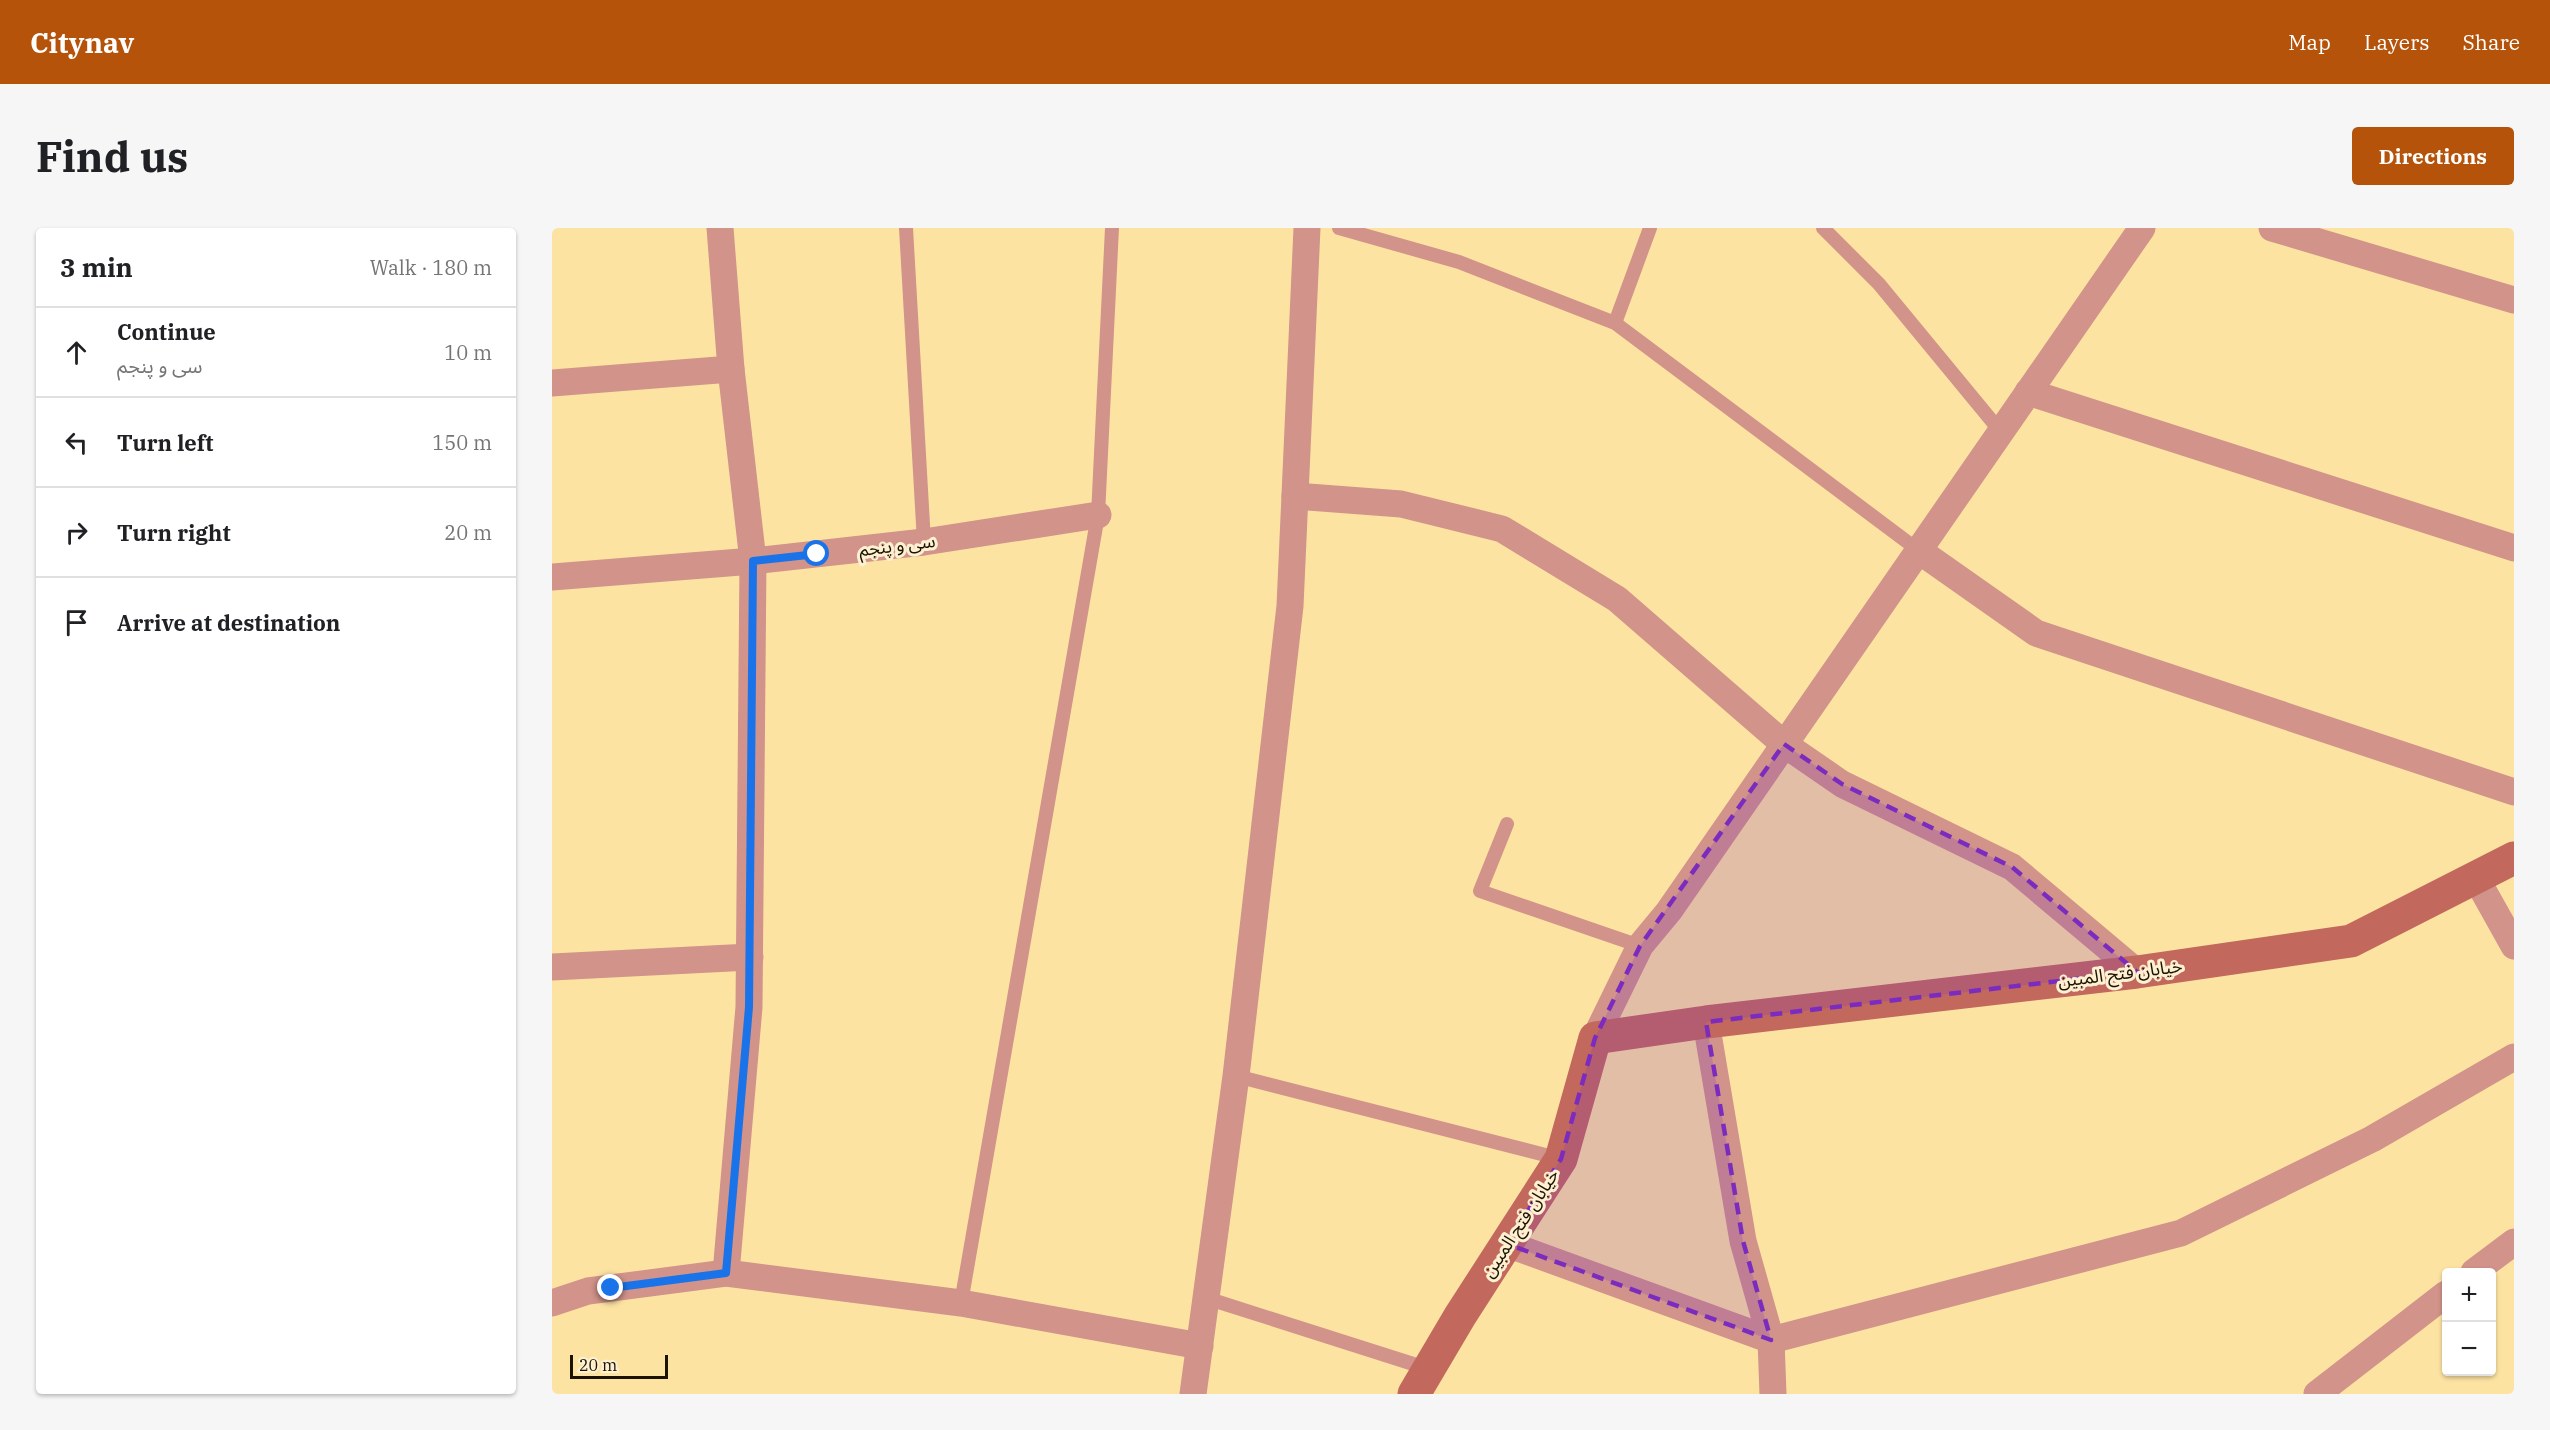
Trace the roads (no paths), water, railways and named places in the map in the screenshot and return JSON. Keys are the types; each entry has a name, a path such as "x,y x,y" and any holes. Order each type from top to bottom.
{"street":[{"path":"720,228 731,369 753,561 749,1007 726,1273"},
{"path":"1193,1394 1236,1076 1290,606 1307,228"},
{"path":"1595,1038 1640,946 1669,911 2142,228"},
{"path":"2272,228 2514,300"},
{"path":"552,383 731,369"},
{"path":"2028,392 2514,548"},
{"path":"1295,496 1401,504 1502,529 1617,599 1784,744 1842,783 2012,867 2137,972"},
{"name":"سی و پنجم","path":"552,577 753,561 924,542 1098,515"},
{"path":"1918,550 2036,633 2514,792"},
{"name":"خیابان فتح المبین","path":"1422,1381 1561,1159 1595,1038 1706,1022 2137,972 2351,940 2514,858"},
{"path":"2476,878 2514,946"},
{"path":"552,968 750,957"},
{"path":"1706,1022 1743,1241 1771,1340 1773,1394"},
{"path":"1507,1244 1771,1340 2181,1233 2372,1139 2514,1057"},
{"path":"2479,1268 2514,1242"},
{"path":"552,1303 588,1291 726,1273 961,1303 1200,1346"},
{"path":"2317,1394 2442,1297"}],"lane":[{"path":"906,228 924,542"},
{"path":"961,1303 1098,515 1112,228"},
{"path":"1339,228 1459,262 1615,322 1918,550"},
{"path":"1615,322 1650,228"},
{"path":"1823,228 1879,284 2001,432"},
{"path":"1507,824 1480,891 1640,946"},
{"path":"1236,1076 1561,1159"},
{"path":"1206,1298 1422,1381"}]}
